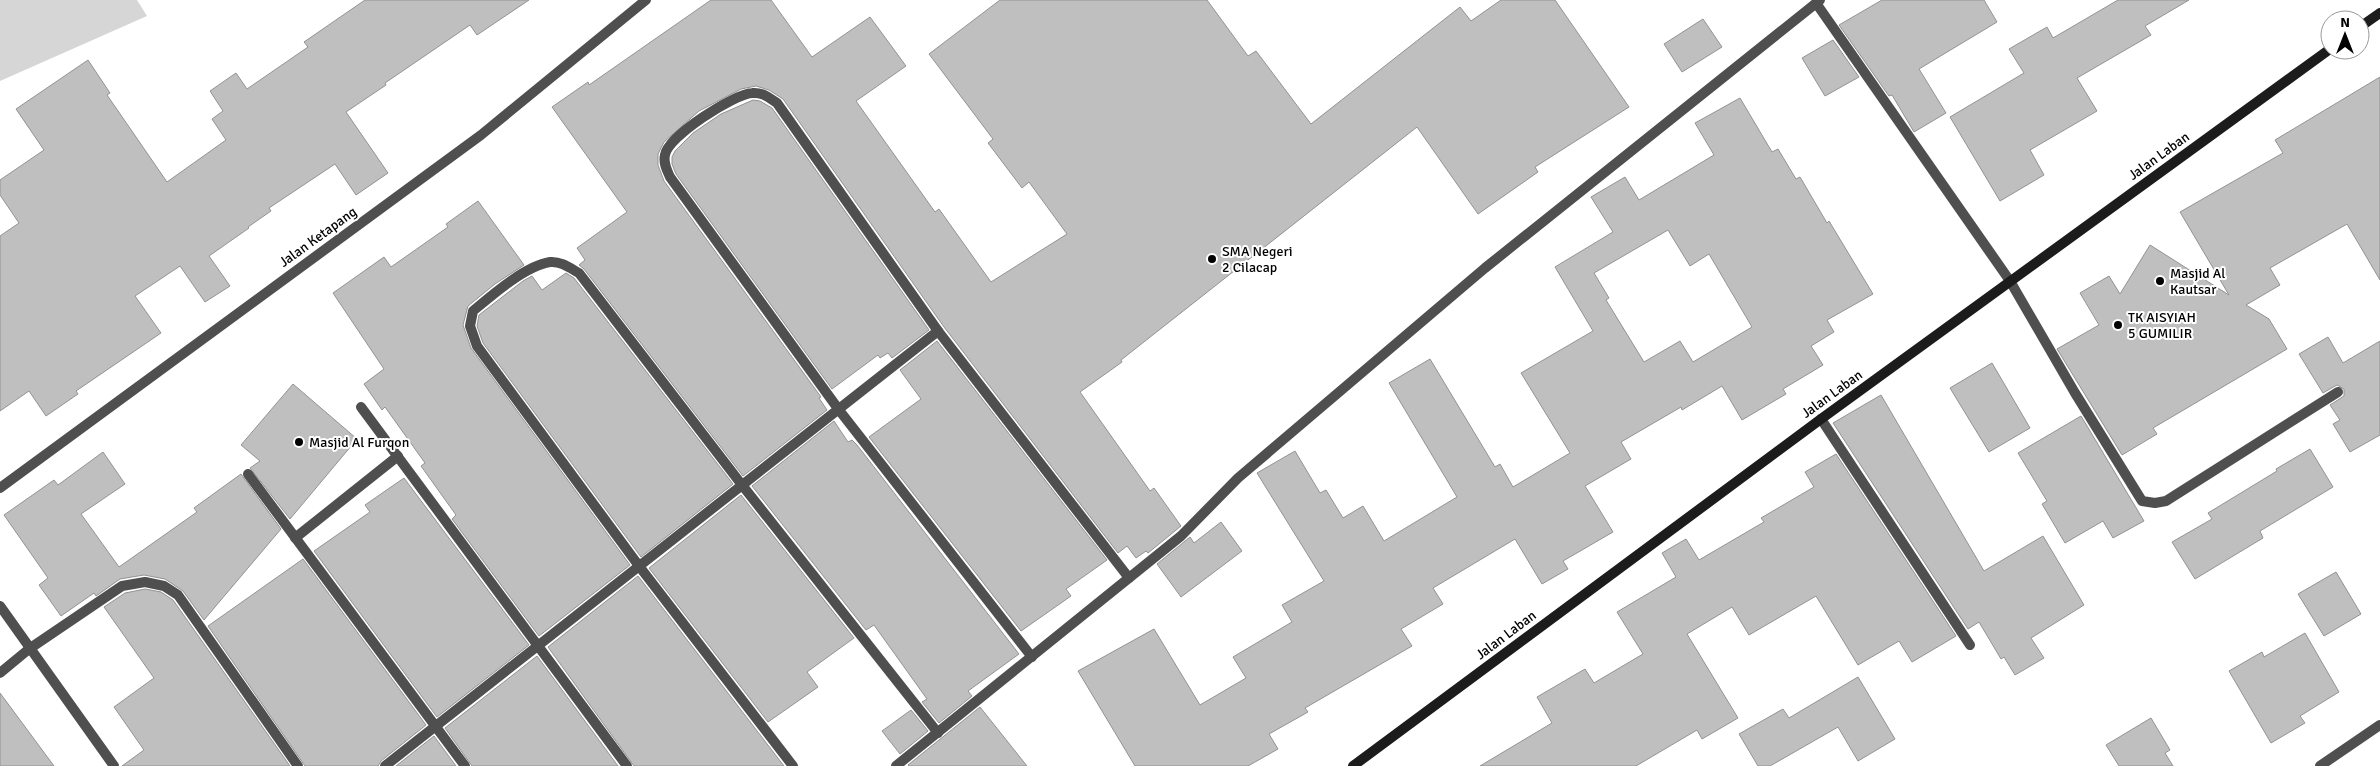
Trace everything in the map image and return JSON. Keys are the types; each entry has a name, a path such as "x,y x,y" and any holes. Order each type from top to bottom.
{"street":[{"name":"Jalan Ketapang","path":"0,488 481,135 646,0"},
{"path":"896,766 1181,536 1238,478 1486,268 1818,2 2010,281 2075,393 2142,501 2155,503 2166,501 2181,493 2338,392"},
{"name":"Jalan Laban","path":"1353,766 1821,419 2320,56"},
{"path":"1032,657 839,410 670,177 665,166 665,154 669,144 687,129 738,96 752,93 764,94 777,103 938,331 1128,578"},
{"path":"793,766 639,566 477,346 470,326 473,311 530,269 550,262 564,264 579,273 742,485 938,733"},
{"path":"385,766 938,331"},
{"path":"361,407 627,766"},
{"path":"1821,419 1970,645"},
{"path":"295,538 398,456"},
{"path":"248,474 434,727 465,766"},
{"path":"0,673 29,649 122,586 144,582 164,586 178,595 298,766"},
{"path":"0,606 114,766"},
{"path":"2320,766 2380,725"}],"shaded area":[{"path":"0,0 137,0 147,16 0,81"}],"building":[{"path":"365,0 529,0 477,35 470,25 346,112 388,173 356,195 335,164 269,208 271,211 209,256 230,286 205,302 180,266 135,296 161,333 76,391 78,394 46,416 29,391 0,411 0,236 19,223 0,195 0,180 44,150 16,109 88,60 110,93 107,95 167,182 226,140 212,119 223,111 210,91 236,73 247,89 308,47 304,42"},
{"path":"711,0 771,0 812,57 870,17 906,66 856,101 935,212 939,209 991,282 1067,234 1029,182 1022,188 988,143 993,139 929,54 1000,0 1207,0 1248,56 1256,51 1311,124 1460,7 1471,21 1501,0 1555,0 1629,107 1535,167 1538,172 1478,214 1417,127 1121,360 1122,362 1080,392 1150,491 1154,488 1181,526 1148,553 1146,551 1136,558 1127,546 1118,553 944,327 783,99 769,90 756,86 741,89 699,111 664,142 658,154 658,165 664,181 821,397 819,398 827,410 743,476 579,265 585,260 577,248 627,212 552,107 588,82 589,85"},
{"path":"1882,0 1984,0 1997,22 1919,69 1946,113 1914,132 1892,95 1889,96 1839,25"},
{"path":"2118,0 2189,0 2145,26 2151,35 2077,78 2097,111 2030,150 2044,175 2000,201 1950,117 2024,73 2009,49 2047,27 2053,38"},
{"path":"1703,19 1722,47 1682,72 1664,44"},
{"path":"1833,40 1859,77 1825,96 1802,58"},
{"path":"2380,77 2380,280 2347,224 2270,268 2280,285 2246,305 2269,319 2287,349 2153,428 2157,434 2122,455 2057,349 2099,325 2080,293 2109,276 2120,294 2150,245 2229,295 2180,212 2283,153 2275,140"},
{"path":"1740,98 1772,152 1778,149 1796,179 1800,177 1873,294 1827,320 1834,332 1811,346 1823,365 1783,389 1786,394 1742,420 1722,386 1682,410 1681,407 1621,442 1631,459 1585,486 1613,532 1563,561 1568,569 1542,584 1515,539 1433,588 1443,604 1401,629 1412,646 1305,708 1308,712 1269,734 1278,749 1248,766 1135,766 1078,671 1154,629 1200,705 1246,678 1233,657 1292,622 1282,605 1324,581 1257,473 1295,451 1320,493 1326,490 1343,518 1363,506 1384,541 1457,497 1389,383 1430,359 1495,467 1500,464 1513,487 1570,453 1521,373 1593,331 1555,267 1613,232 1591,197 1625,177 1639,200 1714,155 1695,123","holes":["1668,230 1690,266 1709,254 1752,327 1693,362 1680,341 1644,362 1606,300 1609,298 1594,273"]},
{"path":"753,100 760,101 772,108 929,330 892,358 888,353 880,358 878,355 832,389 676,174 672,164 672,157 675,151 693,133 721,114"},
{"path":"478,201 524,265 495,284 468,306 463,325 471,348 630,565 539,636 452,519 456,515 421,466 425,463 385,407 382,410 364,384 384,369 333,293 384,257 391,267 448,227 446,224"},
{"path":"566,273 574,278 733,484 641,557 483,343 477,326 479,315 523,281 532,276 542,290"},
{"path":"2328,337 2343,363 2380,341 2380,435 2350,452 2333,424 2340,420 2330,405 2344,396 2344,389 2337,385 2323,393 2299,354"},
{"path":"937,341 1107,560 1066,589 1071,596 1021,631 869,437 921,399 900,370"},
{"path":"1992,363 2030,428 1989,452 1950,388"},
{"name":"Masjid Al Furqon","path":"293,384 357,439 290,519 250,468 260,461 241,445"},
{"path":"1881,395 1984,571 2043,536 2084,605 2031,638 2044,658 2015,675 2004,657 2001,659 1979,622 1968,629 1833,423"},
{"path":"2081,416 2144,521 2113,538 2103,521 2065,543 2042,504 2047,501 2018,453"},
{"path":"834,421 848,442 852,440 857,445 1019,654 968,691 972,696 939,723 922,702 927,699 874,625 866,630 752,486"},
{"path":"2310,449 2333,487 2260,531 2263,538 2195,579 2172,542 2212,519 2208,513"},
{"path":"103,452 125,484 81,514 119,567 197,512 194,508 241,474 281,529 204,620 183,591 165,579 144,575 120,579 96,596 94,593 61,616 39,585 48,578 4,515 54,480 58,485"},
{"path":"1836,454 1956,636 1912,662 1899,641 1858,665 1816,596 1749,635 1732,607 1687,634 1738,718 1702,739 1697,730 1636,766 1480,766 1552,723 1537,697 1585,669 1594,683 1643,654 1617,612 1676,577 1662,553 1686,539 1699,560 1764,522 1761,518 1814,487 1805,472"},
{"path":"404,478 529,645 437,717 314,551 370,512 365,505"},
{"path":"741,495 854,638 807,672 818,687 768,722 649,568"},
{"path":"1221,522 1242,551 1181,597 1157,564 1190,537 1194,543"},
{"path":"303,559 426,725 381,761 378,766 305,766 208,626"},
{"path":"2336,572 2361,614 2324,636 2298,594"},
{"path":"638,576 784,766 634,766 548,647"},
{"path":"145,589 161,592 173,600 290,766 122,766 144,750 114,707 154,678 104,607 125,593"},
{"path":"2305,633 2339,692 2300,716 2305,723 2271,743 2229,671 2262,652 2264,657"},
{"path":"537,656 618,766 472,766 445,728"},
{"path":"1858,677 1895,739 1858,761 1838,727 1770,766 1758,766 1739,734 1783,709 1789,718"},
{"path":"0,693 54,766 0,766"},
{"path":"980,707 1027,766 908,765"},
{"path":"911,710 928,731 900,754 882,731"},
{"path":"2151,718 2170,750 2165,753 2173,766 2119,766 2106,745"},
{"path":"434,736 456,766 396,766"}],"place":[{"name":"SMA Negeri 2 Cilacap","path":"1212,259"},
{"name":"Masjid Al Kautsar","path":"2160,281"},
{"name":"TK AISYIAH 5 GUMILIR","path":"2118,325"},
{"name":"Masjid Al Furqon","path":"299,442"}]}
